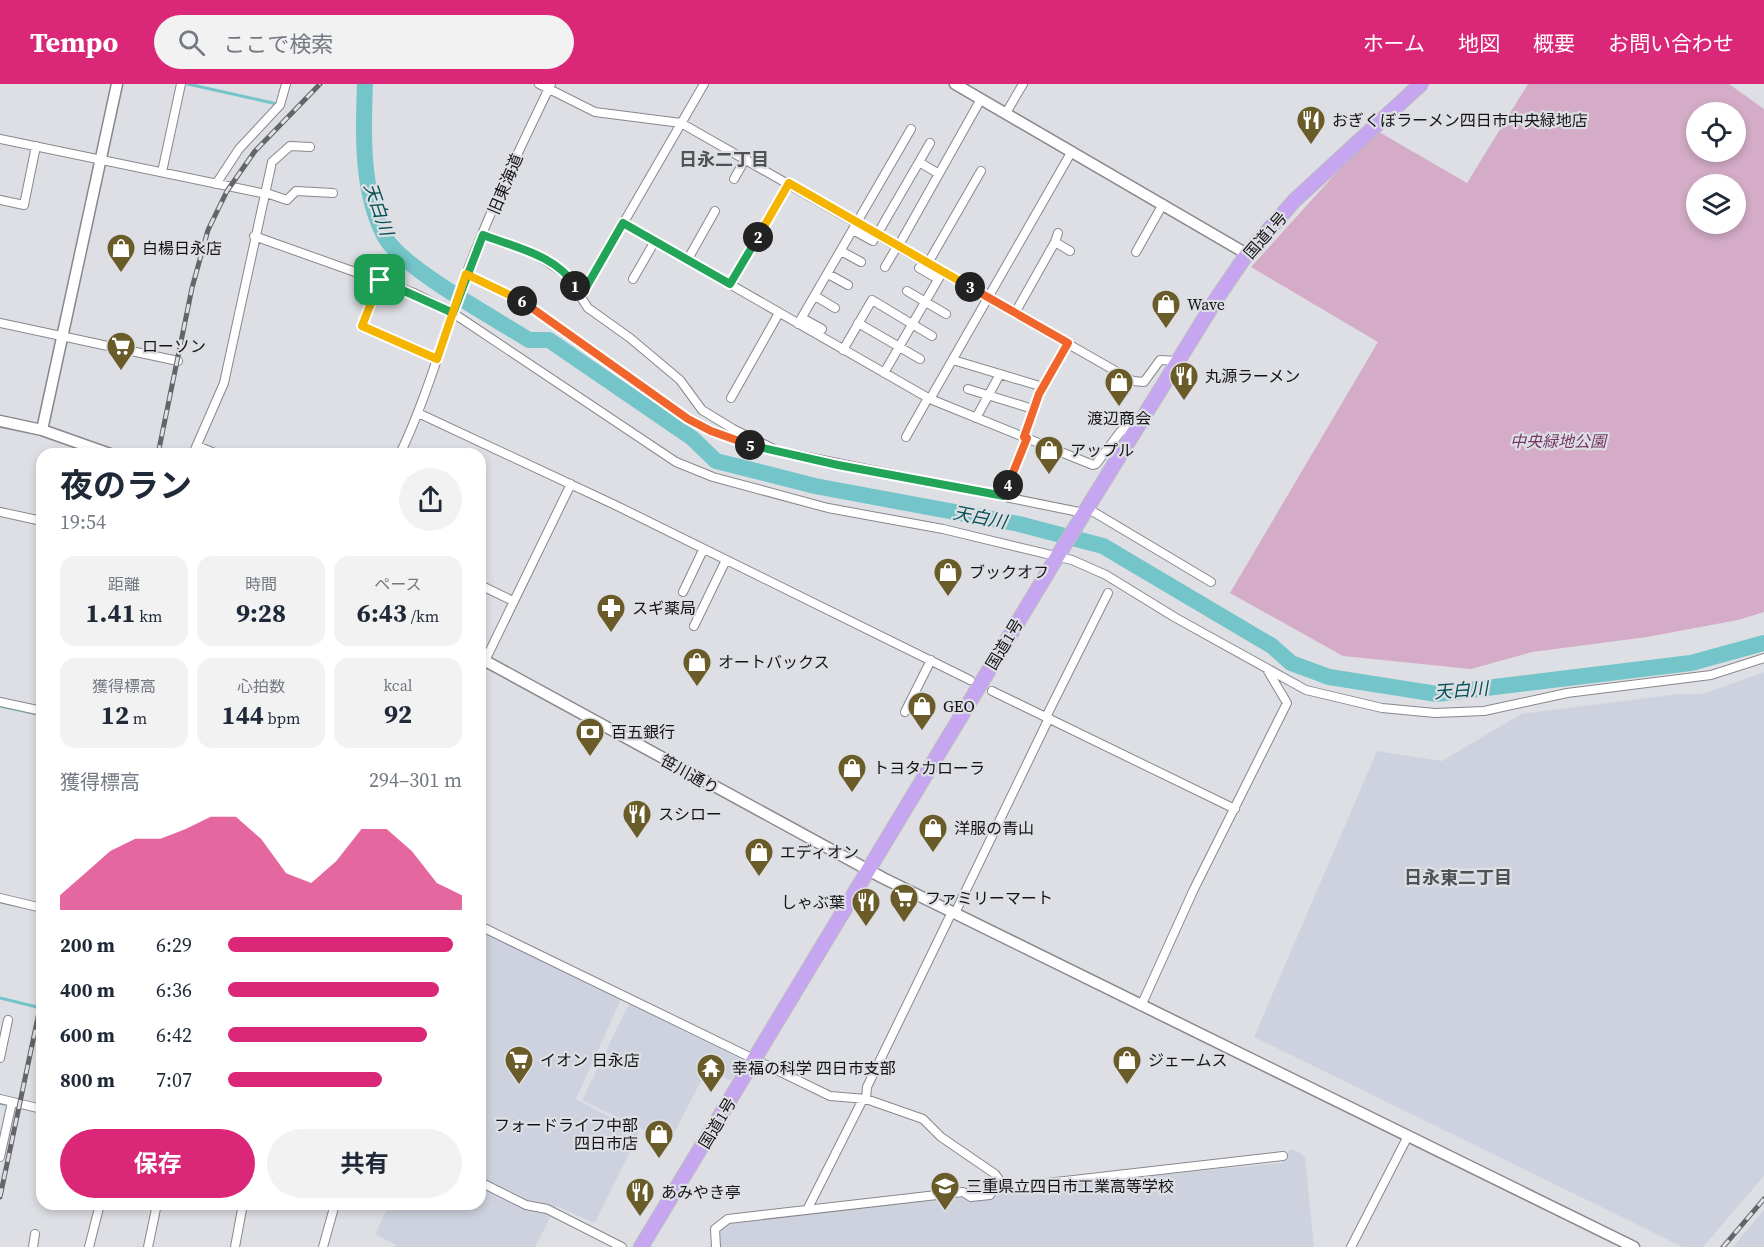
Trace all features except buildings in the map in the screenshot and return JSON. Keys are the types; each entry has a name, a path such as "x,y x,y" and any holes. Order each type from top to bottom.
{"highway":[{"name":"国道1号","path":"641,1247 1136,426 1247,254 1322,173 1421,84"}],"street":[{"path":"42,430 117,84"},
{"path":"162,172 181,84"},
{"path":"216,183 239,149 280,105 286,84"},
{"path":"539,84 550,87 595,112 681,123 858,222 875,237"},
{"path":"580,294 584,291 704,84"},
{"path":"955,84 1247,254"},
{"path":"1006,113 1023,84"},
{"name":"旧東海道","path":"403,448 418,412 466,275 550,87"},
{"path":"885,267 981,99"},
{"path":"800,321 911,129"},
{"path":"0,139 216,183 287,200 296,192 333,193"},
{"path":"875,237 930,143"},
{"path":"0,200 24,205 36,146"},
{"path":"201,448 196,446 224,383 261,202 266,194 272,162 290,146 310,147"},
{"path":"906,437 989,298 1072,151"},
{"path":"734,179 746,158"},
{"path":"919,162 939,174"},
{"path":"928,263 981,171"},
{"path":"730,284 789,183"},
{"path":"1136,252 1163,204"},
{"path":"688,260 715,211"},
{"path":"623,223 779,313 822,329"},
{"path":"853,230 898,245 1139,383 1148,379 1160,360 1177,360"},
{"path":"1015,313 1058,233"},
{"path":"483,235 535,254 550,263 571,279 588,308 630,338 680,380 710,416 778,452"},
{"path":"254,236 380,280 454,311 676,462 704,473 828,508 943,529 1072,560 1106,575 1306,690 1383,708 1435,713 1484,711 1556,695 1711,675 1764,658"},
{"path":"633,279 655,241"},
{"path":"1055,242 1071,251"},
{"path":"841,251 861,262"},
{"path":"919,268 938,279"},
{"path":"884,373 943,271"},
{"path":"828,274 848,285"},
{"path":"466,275 533,308 688,419 738,441 778,452 1086,510 1211,582"},
{"path":"380,280 362,326 437,359"},
{"path":"907,291 946,314"},
{"path":"815,296 835,308"},
{"path":"843,350 872,300 932,336"},
{"path":"731,398 779,313"},
{"path":"800,321 843,350 929,399 1093,465 1121,431 1136,426"},
{"path":"0,323 178,361"},
{"path":"858,323 920,358"},
{"path":"1004,496 1026,437 1033,409 1068,343"},
{"path":"953,360 1043,387"},
{"path":"976,418 1000,374"},
{"path":"968,389 1033,409"},
{"path":"418,412 571,484 970,680"},
{"path":"0,421 42,430 93,448"},
{"path":"486,652 571,484"},
{"path":"0,512 36,520"},
{"path":"683,592 703,550"},
{"path":"694,626 726,560"},
{"path":"486,588 513,601"},
{"path":"808,1208 865,1099 867,1086 1108,593"},
{"path":"905,712 931,660"},
{"name":"笹川通り","path":"486,661 728,795 953,913 1634,1247"},
{"path":"1142,1006 1194,889 1287,703 1268,670"},
{"path":"992,691 1235,809"},
{"path":"0,702 36,710"},
{"path":"0,898 36,907"},
{"path":"486,929 830,1096 865,1099 923,1119 941,1137 995,1174 1005,1188"},
{"path":"0,1058 8,1020"},
{"path":"0,1099 36,1108"},
{"path":"0,1157 12,1102"},
{"path":"1351,1247 1408,1136"},
{"path":"716,1247 715,1229 723,1221 808,1208 963,1192 971,1197 990,1195 994,1189 1283,1156"},
{"path":"486,1185 526,1205 547,1209 622,1247"},
{"path":"90,1247 99,1210"},
{"path":"148,1247 157,1210"},
{"path":"235,1247 242,1210"},
{"path":"323,1247 333,1210"},
{"path":"33,1247 35,1234"}],"shaded area":[{"path":"1764,672 1764,1176 1703,1247 1683,1247 1254,1037 1377,751 1442,761 1521,714 1679,694 1703,694"},
{"name":"イオン 日永店","path":"486,932 621,999 576,1099 639,1133 595,1223 556,1206 535,1247 395,1247 396,1245 375,1234 387,1210 486,1210"},
{"path":"629,1004 741,1059 741,1064 731,1081 708,1068 669,1142 582,1100"},
{"path":"1290,1149 1299,1152 1305,1158 1314,1247 719,1247 717,1235 720,1226 731,1220 963,1197 968,1201 992,1199 997,1193 1282,1163"},
{"path":"1764,1210 1764,1247 1733,1247"}],"green space":[{"name":"中央緑地公園","path":"1528,84 1729,84 1764,109 1764,612 1738,620 1647,637 1532,652 1471,669 1343,656 1230,593 1378,342 1251,267 1355,152 1379,132 1467,183"}],"waterway":[{"path":"188,84 277,104"},
{"name":"天白川","path":"365,84 365,162 371,201 385,237 395,249 429,278 529,340 549,340 692,438 716,461 815,486 1019,524 1103,546 1272,646 1291,663 1329,677 1437,694 1691,663 1764,643"},
{"path":"0,706 36,714"},
{"path":"0,998 36,1007"},
{"path":"0,1103 4,1104"}],"railway":[{"path":"159,448 192,288 208,230 227,191 255,151 320,84"},
{"path":"0,1197 36,1026"},
{"path":"1723,1247 1764,1199"}],"place":[{"name":"おぎくぼラーメン四日市中央緑地店","path":"1311,146"},
{"name":"白楊日永店","path":"121,274"},
{"name":"Wave","path":"1166,330"},
{"name":"ローソン","path":"121,372"},
{"name":"丸源ラーメン","path":"1184,402"},
{"name":"渡辺商会","path":"1119,408"},
{"name":"アップル","path":"1049,476"},
{"name":"ブックオフ","path":"948,598"},
{"name":"スギ薬局","path":"611,634"},
{"name":"オートバックス","path":"697,688"},
{"name":"GEO","path":"922,732"},
{"name":"百五銀行","path":"590,758"},
{"name":"トヨタカローラ","path":"852,794"},
{"name":"スシロー","path":"637,840"},
{"name":"洋服の青山","path":"933,854"},
{"name":"エディオン","path":"759,878"},
{"name":"ファミリーマート","path":"904,924"},
{"name":"しゃぶ葉","path":"866,928"},
{"name":"イオン 日永店","path":"519,1086"},
{"name":"ジェームス","path":"1127,1086"},
{"name":"幸福の科学 四日市支部","path":"711,1094"},
{"name":"フォードライフ中部 四日市店","path":"659,1160"},
{"name":"三重県立四日市工業高等学校","path":"945,1212"},
{"name":"あみやき亭","path":"640,1218"}],"district":[{"name":"日永二丁目","path":"724,159"},
{"name":"日永東二丁目","path":"1458,877"}],"route":[{"path":"380,280 362,326 437,359 466,277 466,274 533,308 688,419 711,431 788,455 1004,496 1027,438 1024,437 1036,401 1068,343 789,183 730,284 623,223 584,291 580,294 571,279 550,263 535,254 483,235 466,274 454,308 453,313 414,293 380,280"}]}
